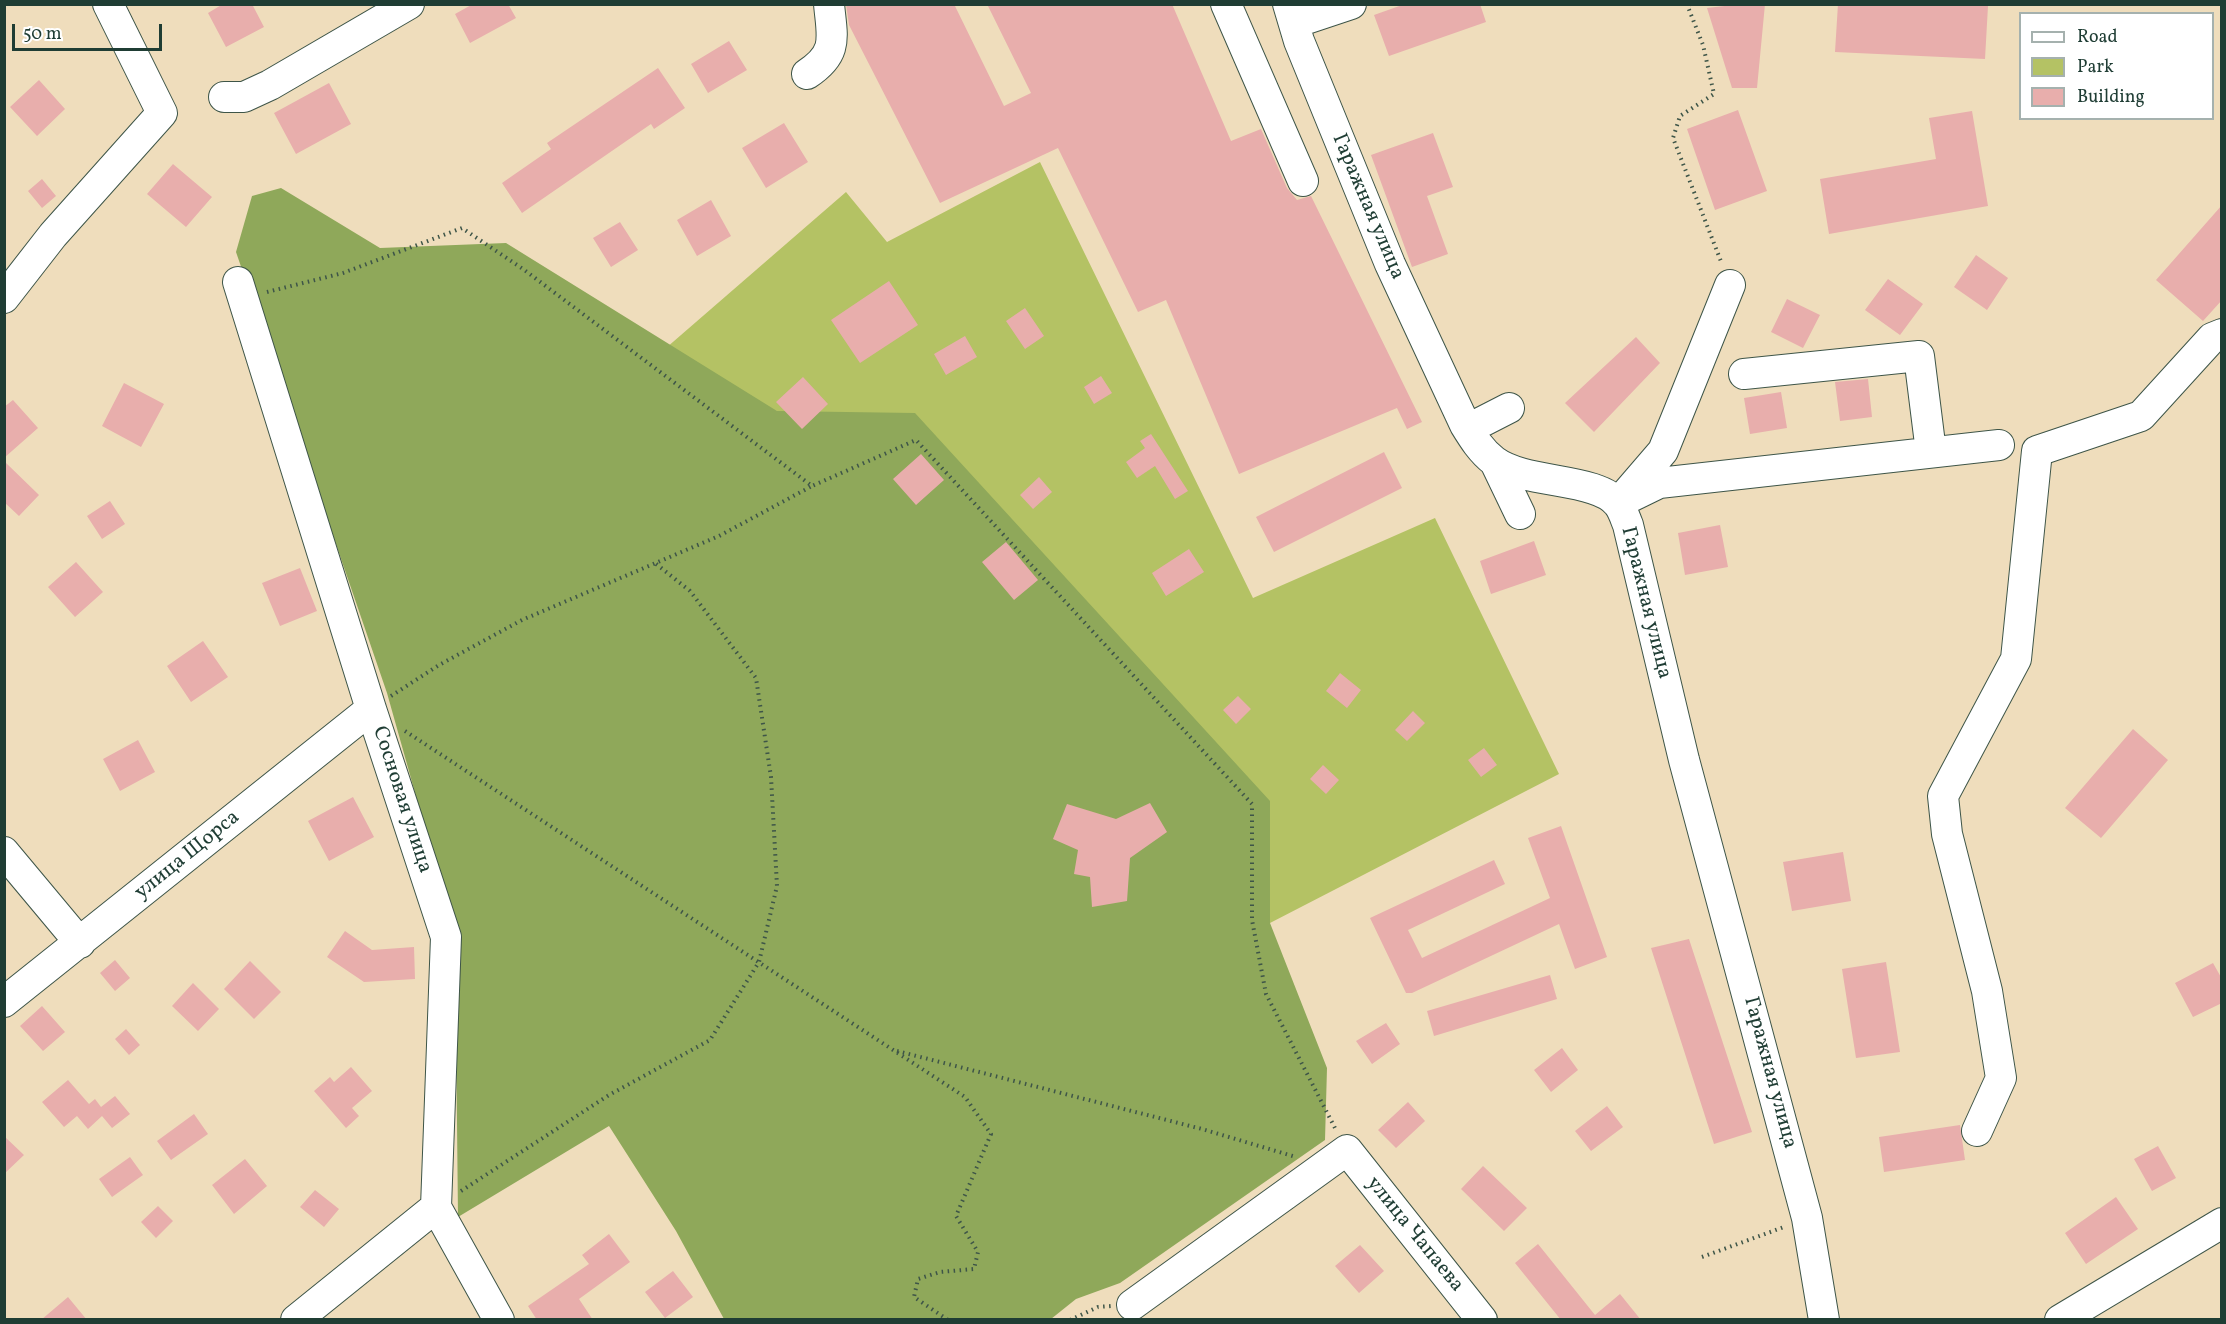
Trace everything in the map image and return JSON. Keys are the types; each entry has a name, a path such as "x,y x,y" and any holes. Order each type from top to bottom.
{"street":[{"path":"4,298 53,235 162,113 108,4"},
{"path":"224,97 244,97 270,85 409,4"},
{"path":"807,74 828,57 834,39 829,4"},
{"path":"1226,4 1303,181"},
{"path":"1291,14 1351,4"},
{"name":"Гаражная улица","path":"1291,14 1327,92 1390,264 1466,434 1495,462 1517,473 1548,482 1589,482 1618,503 1628,525 1684,760 1807,1218 1824,1320"},
{"path":"1618,503 1664,451 1730,285"},
{"name":"Сосновая улица","path":"240,290 371,709 446,937 436,1206"},
{"path":"1977,1131 2001,1078 1987,992 1947,834 1943,796 2016,659 2037,451 2141,416 2212,338 2222,334"},
{"path":"1744,374 1919,356 1931,452"},
{"path":"1466,434 1509,408"},
{"path":"1618,503 1659,483 1999,445"},
{"path":"1495,462 1520,514"},
{"name":"улица Щорса","path":"4,1002 371,709"},
{"path":"4,852 80,943"},
{"path":"1132,1305 1336,1158"},
{"name":"улица Чапаева","path":"1336,1158 1482,1320"},
{"path":"296,1320 436,1206 499,1320"},
{"path":"2060,1320 2222,1223"}],"path":[{"path":"1690,4 1688,7 1703,45 1714,94 1680,117 1673,138 1730,285"},
{"path":"240,290 343,273 462,228 523,269 812,486"},
{"path":"948,1320 914,1297 918,1279 940,1272 974,1269 978,1252 956,1216 992,1134 965,1097 371,709 440,665 522,620 719,536 812,486 916,440 1252,804 1252,920 1266,994 1336,1158"},
{"path":"436,1206 609,1095 710,1040 759,962 777,886 771,777 756,678 690,591 655,563"},
{"path":"892,1049 1202,1129 1336,1158"},
{"path":"1702,1257 1807,1218"},
{"path":"1070,1320 1098,1307 1132,1305"}],"green space":[{"path":"1040,162 1253,598 1435,518 1559,774 1270,923 1269,801 777,411 756,409 666,348 846,192 887,242"},
{"path":"281,188 380,248 506,243 777,411 915,413 1270,801 1270,923 1327,1068 1325,1140 1120,1283 1076,1299 1051,1319 724,1319 676,1231 609,1126 458,1217 455,935 387,693 236,252 252,196"}],"building":[{"path":"223,4 252,4 264,27 226,47 208,13"},
{"path":"473,4 508,4 516,18 470,43 455,14"},
{"path":"846,4 954,4 1004,106 1031,93 987,4 1172,4 1231,141 1261,129 1287,188 1297,200 1311,196 1422,422 1407,429 1397,408 1239,474 1166,300 1138,312 1058,148 940,203 849,25"},
{"path":"1405,4 1480,4 1486,22 1389,56 1374,15"},
{"path":"1765,4 1757,88 1732,88 1707,8"},
{"path":"1838,4 1988,6 1985,59 1835,52"},
{"path":"729,41 747,70 708,93 691,64"},
{"path":"658,68 685,108 654,129 651,124 522,213 502,183 551,149 547,143"},
{"path":"39,80 65,109 37,136 10,107"},
{"path":"329,83 351,124 296,154 274,113"},
{"path":"1738,110 1767,191 1715,210 1687,129"},
{"path":"1972,111 1988,206 1829,234 1820,179 1936,159 1929,118"},
{"path":"784,123 808,162 766,188 742,148"},
{"path":"1433,133 1453,187 1427,196 1448,254 1412,267 1371,155"},
{"path":"173,164 212,197 186,227 147,194"},
{"path":"42,179 56,196 42,208 28,191"},
{"path":"711,200 731,236 697,256 677,220"},
{"path":"2222,205 2222,300 2203,321 2156,280"},
{"path":"620,222 638,250 611,267 593,238"},
{"path":"1976,255 2008,278 1987,310 1954,287"},
{"path":"1888,279 1923,304 1900,335 1865,310"},
{"path":"889,281 918,325 860,363 831,320"},
{"path":"1787,299 1820,315 1803,348 1771,332"},
{"path":"1025,308 1044,336 1025,349 1006,321"},
{"path":"965,336 977,357 946,375 934,354"},
{"path":"1636,337 1660,363 1594,432 1565,403"},
{"path":"1101,376 1112,393 1094,404 1084,387"},
{"path":"803,377 828,404 802,429 776,402"},
{"path":"1868,379 1872,417 1840,421 1835,382"},
{"path":"124,383 164,404 141,447 102,426"},
{"path":"1781,392 1787,428 1750,434 1744,398"},
{"path":"13,400 38,428 4,458 4,407"},
{"path":"1151,434 1188,491 1175,499 1155,466 1137,478 1126,462 1145,448 1140,441"},
{"path":"1384,452 1402,488 1274,552 1256,517"},
{"path":"921,454 944,480 916,505 893,479"},
{"path":"4,461 39,495 19,516 4,502"},
{"path":"1039,477 1052,492 1033,509 1020,495"},
{"path":"110,501 125,524 102,539 87,516"},
{"path":"1720,525 1728,567 1685,575 1678,533"},
{"path":"1534,541 1546,575 1491,594 1480,561"},
{"path":"1006,542 1038,580 1014,600 982,562"},
{"path":"1189,549 1204,572 1166,596 1152,573"},
{"path":"76,562 103,592 75,617 48,587"},
{"path":"300,568 317,611 280,626 262,583"},
{"path":"203,641 228,677 191,702 167,666"},
{"path":"1340,673 1361,690 1347,708 1326,691"},
{"path":"1238,696 1251,709 1236,724 1223,710"},
{"path":"1413,711 1425,723 1407,741 1395,730"},
{"path":"2133,729 2168,760 2101,838 2065,808"},
{"path":"138,740 155,772 120,791 103,759"},
{"path":"1484,748 1497,765 1481,777 1468,760"},
{"path":"1323,765 1339,780 1326,794 1310,779"},
{"path":"353,797 374,837 329,861 308,821"},
{"path":"1150,803 1167,832 1130,858 1127,901 1092,907 1090,877 1074,874 1078,850 1053,839 1067,804 1116,819"},
{"path":"1561,826 1607,957 1575,969 1559,924 1412,993 1406,993 1370,918 1494,860 1505,884 1408,930 1422,958 1550,898 1528,838"},
{"path":"1843,852 1851,901 1792,911 1783,862"},
{"path":"345,931 372,950 414,947 415,979 364,982 327,957"},
{"path":"1689,939 1752,1132 1714,1144 1651,948"},
{"path":"115,960 130,978 115,991 100,973"},
{"path":"250,961 281,992 254,1019 224,989"},
{"path":"1886,962 1900,1052 1856,1058 1842,969"},
{"path":"2213,963 2222,979 2222,1003 2193,1017 2175,983"},
{"path":"1550,975 1557,999 1434,1036 1427,1011"},
{"path":"193,983 219,1009 198,1031 172,1006"},
{"path":"42,1006 65,1032 43,1051 20,1026"},
{"path":"1386,1023 1400,1044 1372,1064 1356,1041"},
{"path":"126,1029 140,1045 129,1055 115,1039"},
{"path":"1562,1048 1578,1070 1551,1092 1534,1070"},
{"path":"351,1067 372,1091 352,1108 359,1116 346,1128 314,1091 330,1077 334,1082"},
{"path":"68,1080 89,1104 95,1099 101,1107 115,1096 130,1114 112,1128 102,1116 88,1129 77,1116 64,1127 42,1102"},
{"path":"1408,1102 1425,1121 1396,1148 1378,1130"},
{"path":"1607,1106 1623,1127 1591,1151 1575,1131"},
{"path":"194,1114 208,1134 171,1160 157,1141"},
{"path":"1960,1125 1965,1160 1884,1172 1879,1137"},
{"path":"4,1136 24,1155 4,1174"},
{"path":"2158,1146 2176,1178 2152,1191 2134,1159"},
{"path":"130,1157 143,1175 112,1197 99,1179"},
{"path":"245,1159 267,1186 234,1214 212,1185"},
{"path":"1483,1166 1527,1208 1504,1231 1461,1189"},
{"path":"315,1190 339,1209 324,1227 300,1207"},
{"path":"2116,1197 2138,1229 2086,1264 2065,1233"},
{"path":"158,1206 173,1221 156,1238 141,1222"},
{"path":"609,1234 630,1262 579,1299 593,1320 537,1320 528,1306 589,1264 582,1255"},
{"path":"1538,1244 1595,1315 1620,1294 1641,1320 1561,1320 1515,1263"},
{"path":"1360,1245 1384,1271 1359,1293 1335,1266"},
{"path":"673,1271 693,1297 665,1318 645,1292"},
{"path":"68,1297 87,1320 41,1320"}]}
